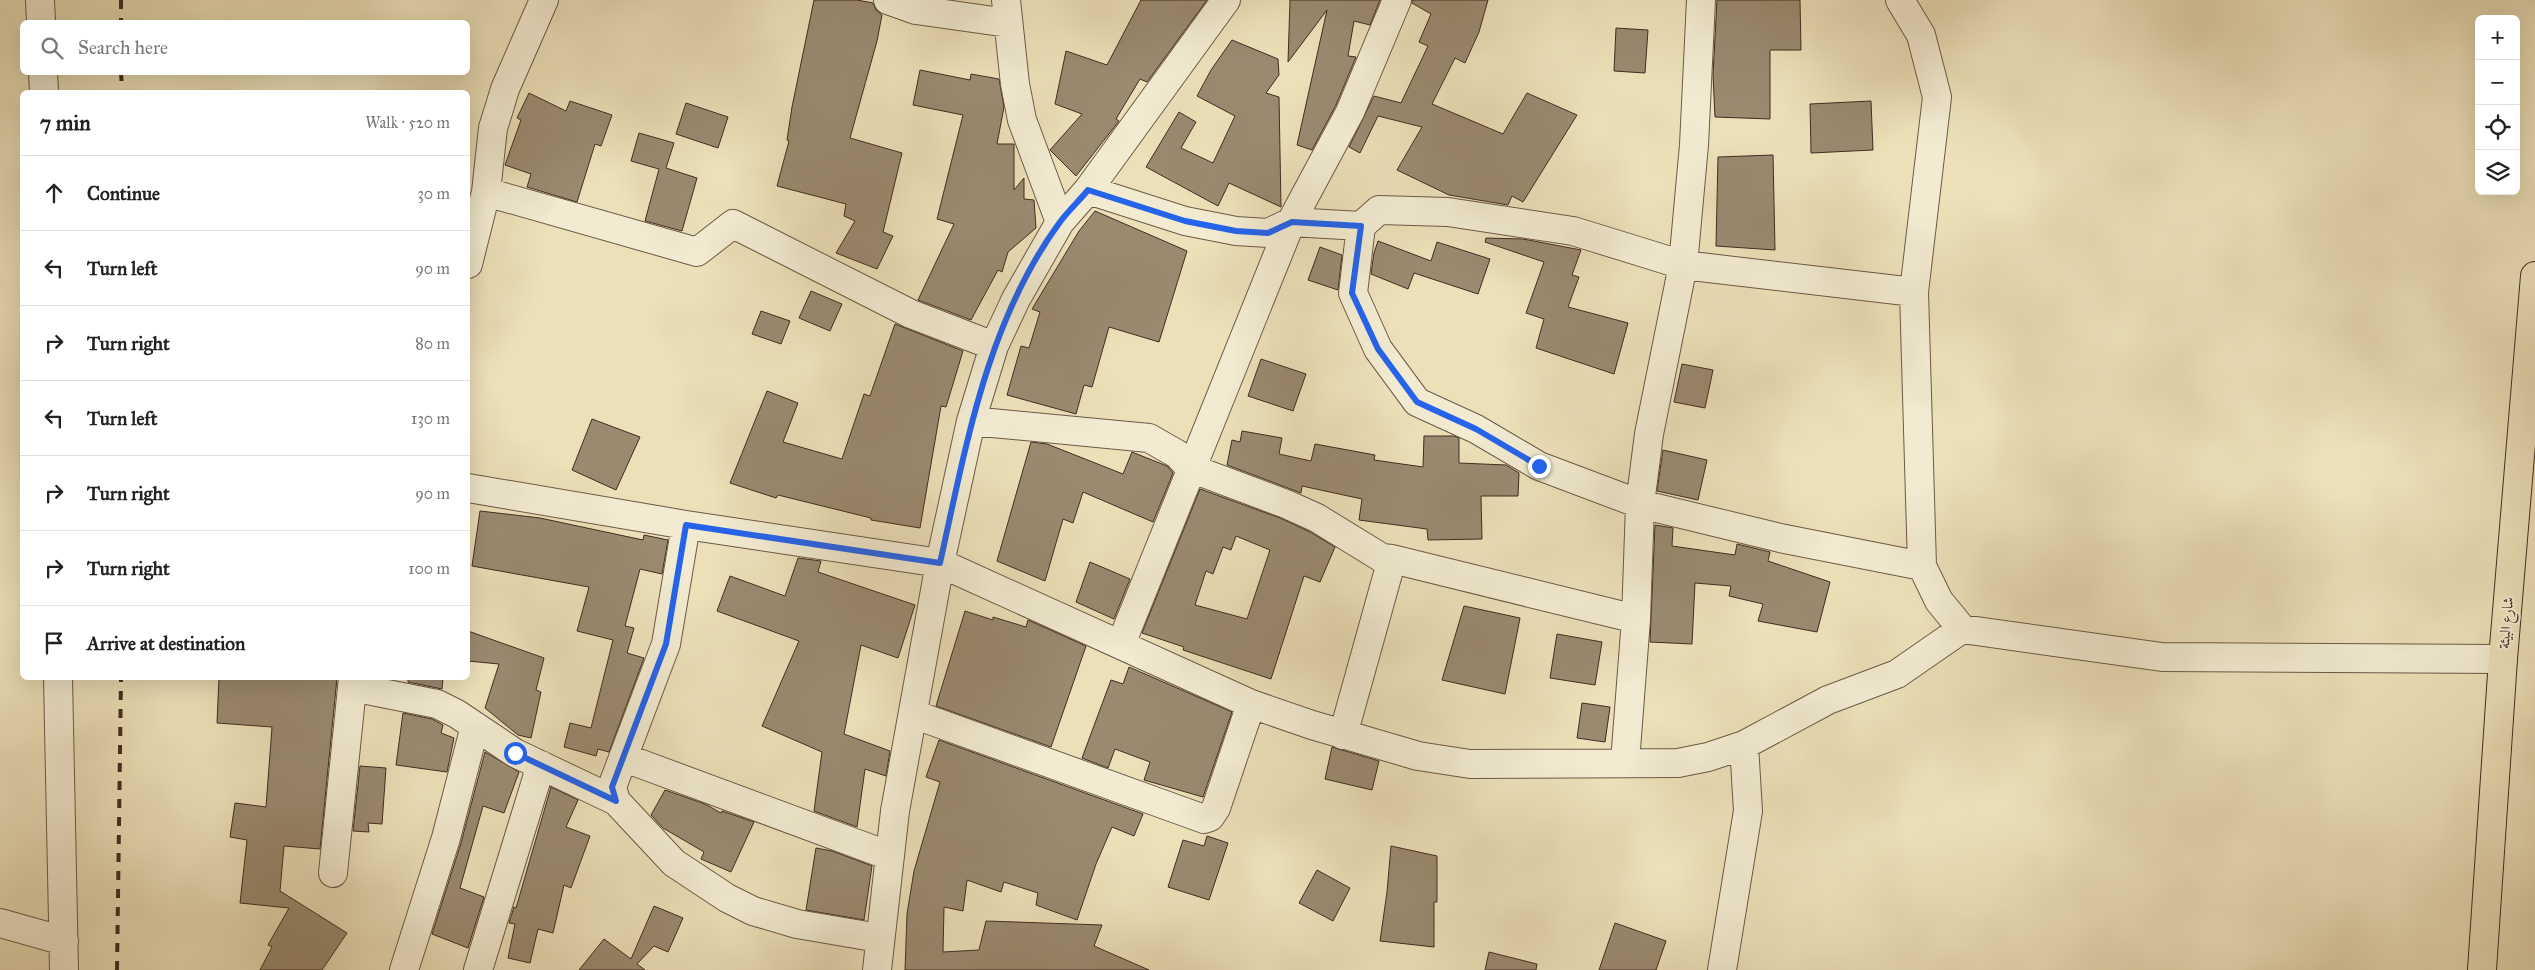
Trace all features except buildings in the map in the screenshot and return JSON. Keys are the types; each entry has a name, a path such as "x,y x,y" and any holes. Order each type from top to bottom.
{"main road":[{"name":"شارع البيئة","path":"2482,970 2503,659 2535,276"}],"street":[{"path":"40,0 41,20"},
{"path":"470,256 486,192 493,128 505,89 544,0"},
{"path":"888,0 916,10 1007,12 1015,84 1022,120 1060,222"},
{"path":"877,970 879,938 895,811 940,563 971,421 994,346 1016,299 1060,222 1088,190 1226,0"},
{"path":"1121,644 1190,468 1292,222 1350,112 1396,0"},
{"path":"1625,762 1636,619 1640,504 1648,434 1683,265 1694,145 1701,0"},
{"path":"1900,0 1921,35 1937,97 1914,292 1922,566 1939,601 1962,629 2162,657 2503,659"},
{"path":"43,75 44,90"},
{"path":"1088,190 1185,221 1236,231 1268,233 1292,222 1361,226"},
{"path":"486,192 698,252 733,224 911,314 994,346"},
{"path":"1914,292 1683,265 1573,231 1448,212 1379,210 1361,226 1352,293 1378,349 1417,402 1476,429 1539,466 1640,504 1780,538 1922,566"},
{"path":"971,421 1149,438 1177,454 1190,468 1286,504 1317,518 1382,558 1636,619"},
{"path":"470,488 686,525 940,563 1251,704 1343,735 1418,756 1470,764 1678,763 1708,757 1744,745 1828,700 1897,674 1962,629"},
{"path":"616,801 612,787 625,758 666,644 686,525"},
{"path":"1343,735 1392,559"},
{"path":"58,680 64,970"},
{"path":"333,873 352,682 437,704 475,726 515,753 616,801 674,863 727,898 752,911 797,924 879,938"},
{"path":"913,714 1204,819 1210,817 1216,808 1251,704"},
{"path":"404,970 446,838 475,726"},
{"path":"1722,970 1748,811 1744,745"},
{"path":"625,758 890,856"},
{"path":"478,970 541,765"},
{"path":"0,922 64,941"}],"railway":[{"path":"121,0 121,20"},
{"path":"121,75 122,90"},
{"path":"117,970 121,680"}],"route":[{"path":"515,753 616,801 612,787 625,758 666,644 686,525 940,563 971,421 994,346 1016,299 1060,222 1088,190 1185,221 1236,231 1268,233 1292,222 1361,226 1352,293 1378,349 1417,402 1476,429 1539,466"}]}
